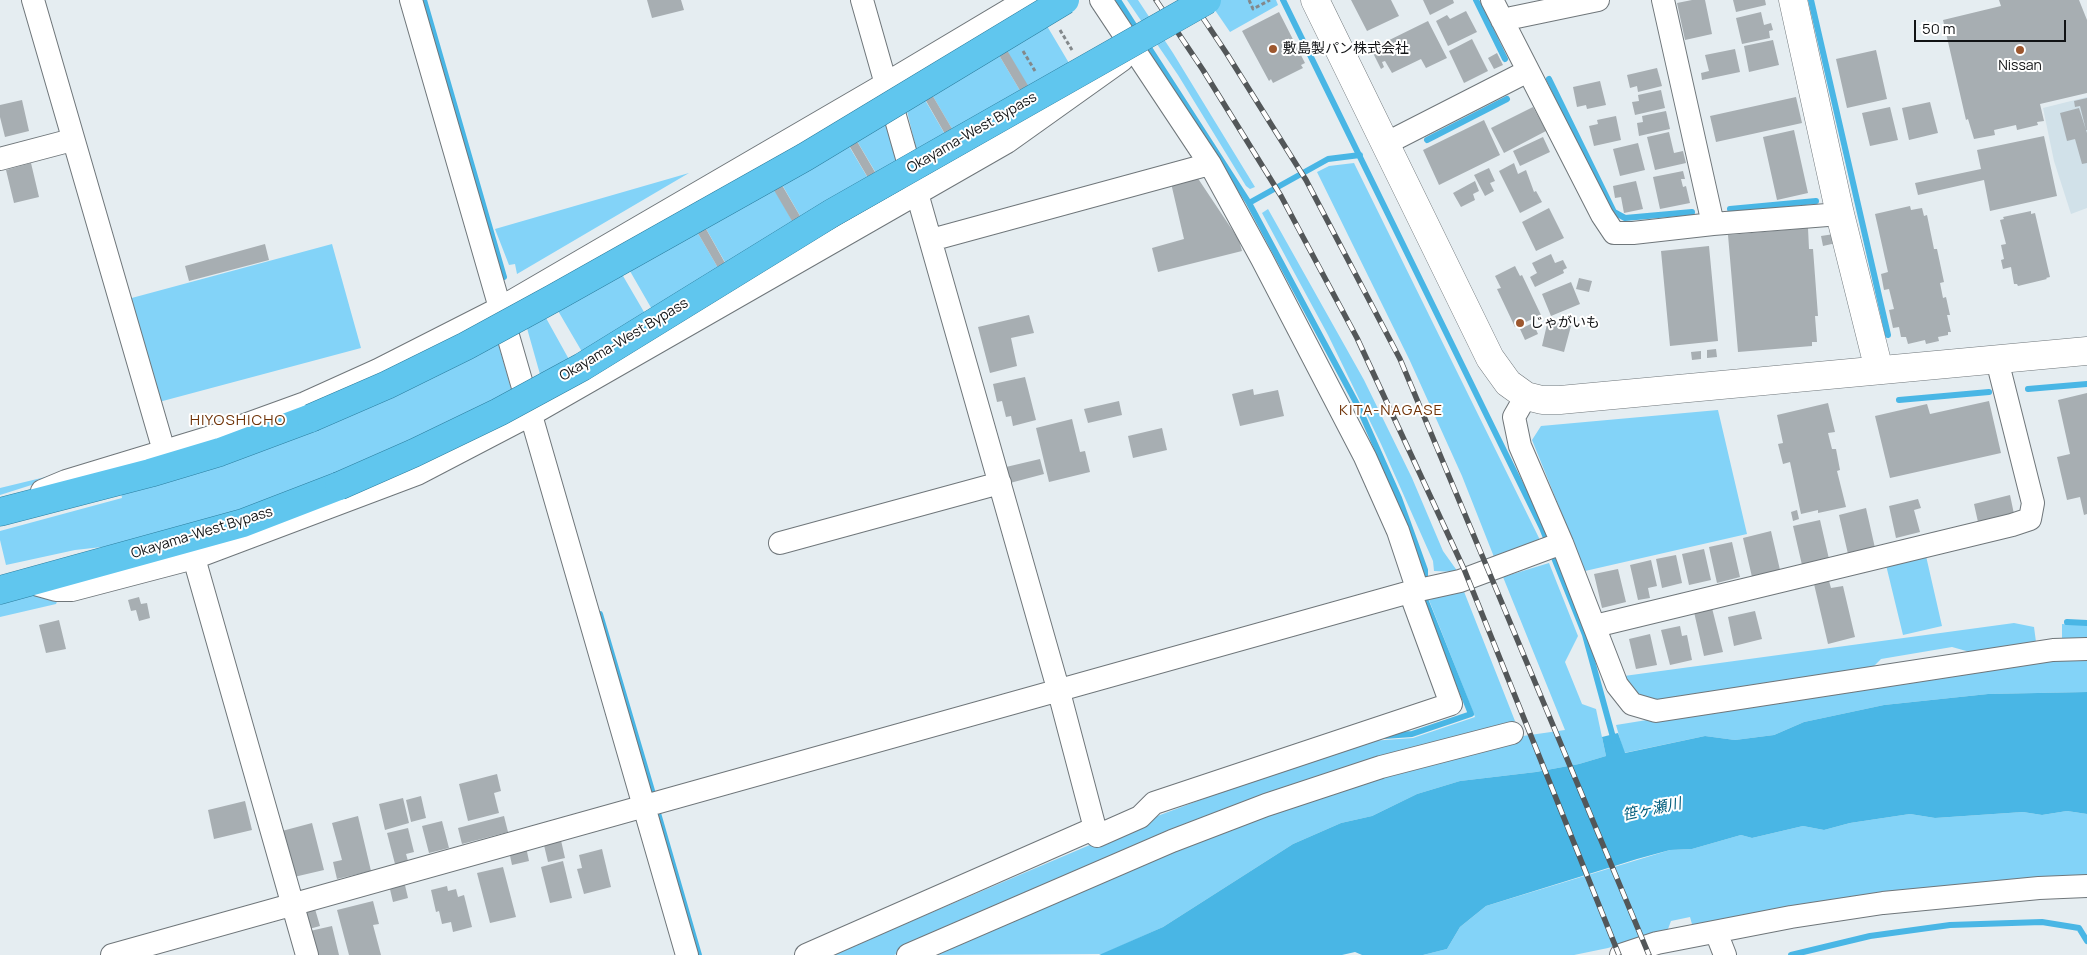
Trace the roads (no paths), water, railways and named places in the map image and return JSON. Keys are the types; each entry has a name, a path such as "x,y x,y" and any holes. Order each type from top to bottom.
{"highway":[{"path":"0,511 150,473 202,457 311,418 405,376 466,346 806,157 1064,0"},
{"name":"Okayama-West Bypass","path":"0,590 243,523 339,486 414,453 499,412 582,367 832,213 1207,0"}],"street":[{"path":"32,0 164,451"},
{"path":"411,0 687,955"},
{"path":"862,0 1000,482 1097,836 1140,817 1154,802 1450,704 1420,590 1398,531 1365,457 1262,259 1210,164 1101,0"},
{"path":"0,511 66,481 214,436 305,402 378,370 500,308 1026,0"},
{"path":"1315,0 1490,358 1508,383 1526,396 1542,400 1560,400 2087,351"},
{"path":"1492,0 1602,215 1614,233 1633,233 1713,224 1840,214"},
{"path":"1502,20 1598,0"},
{"path":"1663,0 1713,224"},
{"path":"1794,0 1840,214 1879,370"},
{"path":"30,582 56,590 72,590 194,558 417,474 532,414 1007,142 1135,51"},
{"path":"1385,144 1528,71"},
{"path":"0,159 72,140"},
{"path":"931,240 1210,164"},
{"path":"1595,626 2012,525 2030,518 2033,502 1997,360"},
{"path":"1526,396 1514,417 1520,446 1554,546 1595,626 1617,685 1632,704 1656,710 2053,650 2087,649"},
{"path":"780,543 1000,482"},
{"path":"112,955 1420,590 1460,582 1554,546"},
{"path":"194,558 307,955"},
{"path":"908,955 1172,841 1266,805 1381,767 1512,733"},
{"path":"806,955 1095,828"},
{"path":"1621,955 1657,943 1791,917 1883,903 2039,888 2087,886"},
{"path":"1716,932 1725,955"}],"water":[{"name":"笹ヶ瀬川","path":"2087,692 2087,814 2067,811 2042,815 2023,812 1935,818 1910,814 1850,823 1824,830 1803,826 1752,838 1741,835 1692,849 1670,850 1486,906 1460,927 1447,949 1423,955 1362,955 1355,952 1342,955 1099,955 1163,927 1293,844 1341,823 1372,816 1417,794 1460,781 1536,772 1579,764 1606,756 1602,737 1618,733 1625,753 1705,736 1735,740 1774,735 1804,722 1884,705 1988,694"}],"waterway":[{"path":"424,0 504,277"},
{"path":"1118,0 1139,33"},
{"path":"1283,0 1542,528 1585,635 1614,741"},
{"path":"1476,0 1505,59"},
{"path":"1811,0 1888,335"},
{"path":"1146,43 1249,203 1359,408 1399,498 1425,570 1425,599 1471,714 1412,734 1384,736"},
{"path":"1549,79 1614,212 1625,218 1692,212"},
{"path":"1427,140 1507,99"},
{"path":"1249,203 1328,159 1360,155"},
{"path":"1730,209 1816,201"},
{"path":"2028,389 2087,384"},
{"path":"1899,400 1989,392"},
{"path":"600,614 653,794"},
{"path":"2067,622 2087,623"},
{"path":"658,813 699,955"},
{"path":"1791,955 1870,936 1950,925 2042,922 2079,928 2087,941"}],"railway":[{"path":"1156,0 1203,70 1281,196 1357,338 1464,569 1619,955"},
{"path":"1191,0 1306,180 1400,359 1649,955"}],"place":[{"name":"敷島製パン株式会社","path":"1273,49"},
{"name":"Nissan","path":"2020,50"},
{"name":"じゃがいも","path":"1520,323"}],"district":[{"name":"KITA-NAGASE","path":"1391,411"},
{"name":"HIYOSHICHO","path":"238,421"}]}
